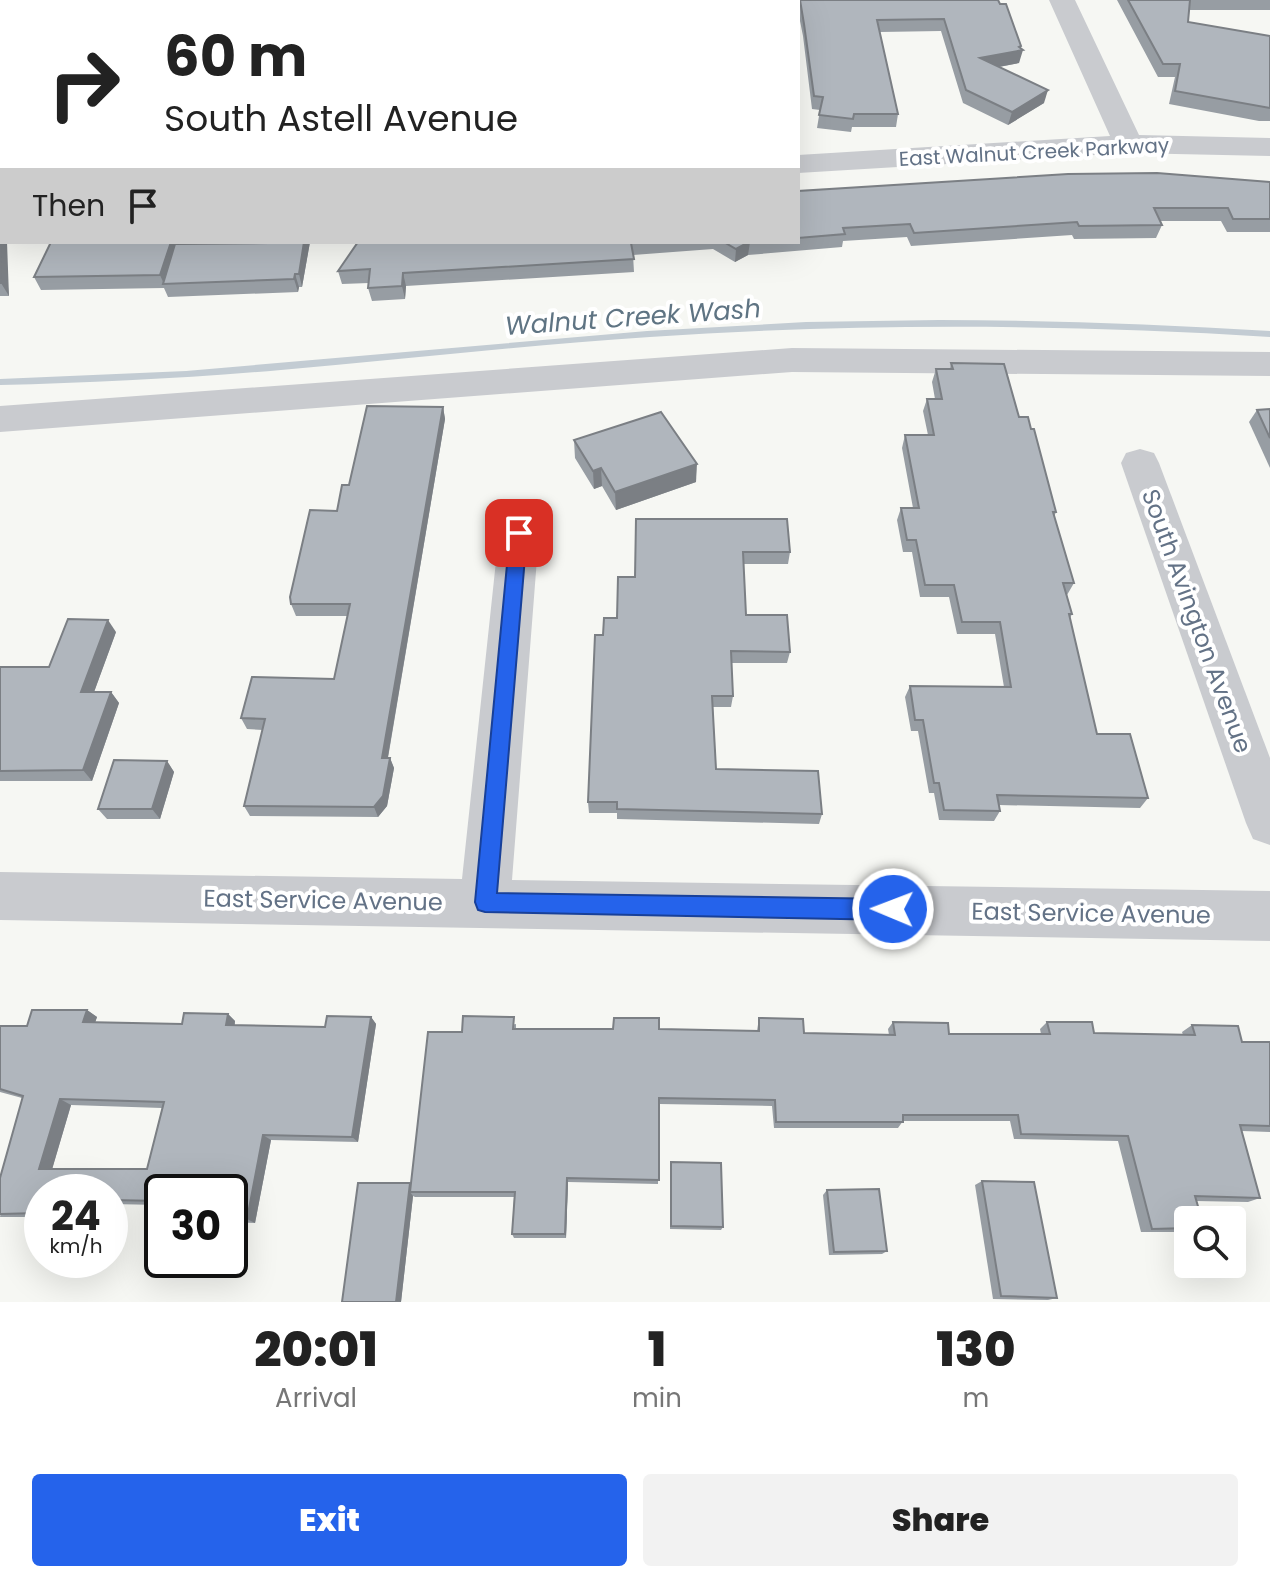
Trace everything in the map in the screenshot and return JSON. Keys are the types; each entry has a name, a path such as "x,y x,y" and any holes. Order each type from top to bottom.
{"street":[{"path":"1062,0 1128,144"},
{"name":"East Walnut Creek Parkway","path":"800,164 1128,144 1270,147"},
{"path":"0,419 792,360 1270,364"},
{"name":"South Avington Avenue","path":"1140,463 1270,823"},
{"path":"485,902 519,533"},
{"name":"East Service Avenue","path":"0,896 1270,916"}],"building":[{"path":"800,0 998,0 1000,4 1006,4 1019,47 1023,50 980,58 1048,90 1012,112 966,90 944,19 877,20 898,114 854,114 853,119 819,115 823,97 814,96"},
{"path":"1128,0 1190,0 1188,22 1270,36 1270,108 1175,91 1180,64 1163,64"},
{"path":"1157,173 1270,182 1270,219 1233,219 1228,208 1154,208 1162,225 1079,226 1077,222 914,233 910,224 843,228 845,234 800,238 800,191 1068,174"},
{"path":"50,244 170,244 160,275 34,277"},
{"path":"175,244 304,244 299,274 295,274 294,279 163,284"},
{"path":"357,244 631,244 634,259 403,273 402,286 368,288 370,269 338,271"},
{"path":"727,244 745,244 736,249"},
{"path":"951,363 1004,364 1019,417 1028,417 1031,429 1034,429 1056,512 1053,512 1074,583 1063,583 1097,734 1130,734 1148,798 997,795 1000,811 944,810 939,783 934,783 923,720 915,720 910,686 1011,687 1000,622 962,622 954,585 925,585 916,540 907,540 901,508 919,508 905,435 934,435 927,399 942,399 936,369 953,369"},
{"path":"367,406 443,407 382,758 390,758 383,796 374,807 244,806 265,719 241,718 252,677 334,679 350,604 291,604 290,597 310,510 337,511 342,485 349,485"},
{"path":"1270,409 1270,438 1257,410"},
{"path":"661,412 697,464 615,492 601,468 593,471 574,440"},
{"path":"636,519 787,519 790,552 743,552 746,615 787,615 790,652 731,651 733,696 712,696 716,769 818,771 822,814 617,809 617,802 588,802 595,635 603,635 604,618 617,618 618,577 635,577"},
{"path":"68,619 108,620 81,692 111,692 83,770 0,771 0,667 49,667"},
{"path":"114,760 167,761 152,809 98,809"},
{"path":"32,1010 87,1010 83,1022 182,1024 184,1013 228,1014 226,1025 325,1027 327,1016 371,1017 352,1137 263,1135 248,1214 248,1174 144,1174 144,1201 128,1200 128,1174 24,1174 24,1213 0,1214 0,1178 23,1096 0,1089 0,1026 27,1026","holes":["60,1099 164,1102 147,1169 39,1169"]},
{"path":"463,1016 514,1017 513,1029 613,1029 614,1018 659,1018 659,1029 759,1031 759,1018 803,1019 804,1033 895,1035 893,1022 948,1023 949,1034 1050,1034 1047,1022 1092,1022 1094,1033 1195,1035 1192,1025 1238,1026 1242,1042 1270,1042 1270,1126 1240,1125 1260,1198 1195,1196 1198,1206 1174,1206 1174,1228 1152,1229 1128,1136 1021,1134 1018,1115 903,1115 903,1122 776,1122 775,1100 659,1098 659,1180 567,1178 565,1234 512,1234 515,1192 410,1192 428,1032 462,1032"},
{"path":"671,1162 721,1163 723,1227 671,1226"},
{"path":"982,1181 1034,1182 1057,1298 1001,1296"},
{"path":"358,1183 410,1183 396,1302 342,1302"},
{"path":"879,1189 887,1251 834,1252 827,1190"}],"waterway":[{"name":"Walnut Creek Wash","path":"0,382 186,374 555,341 806,325 1071,324 1270,334"}],"route":[{"path":"519,533 485,902 893,909"}]}
